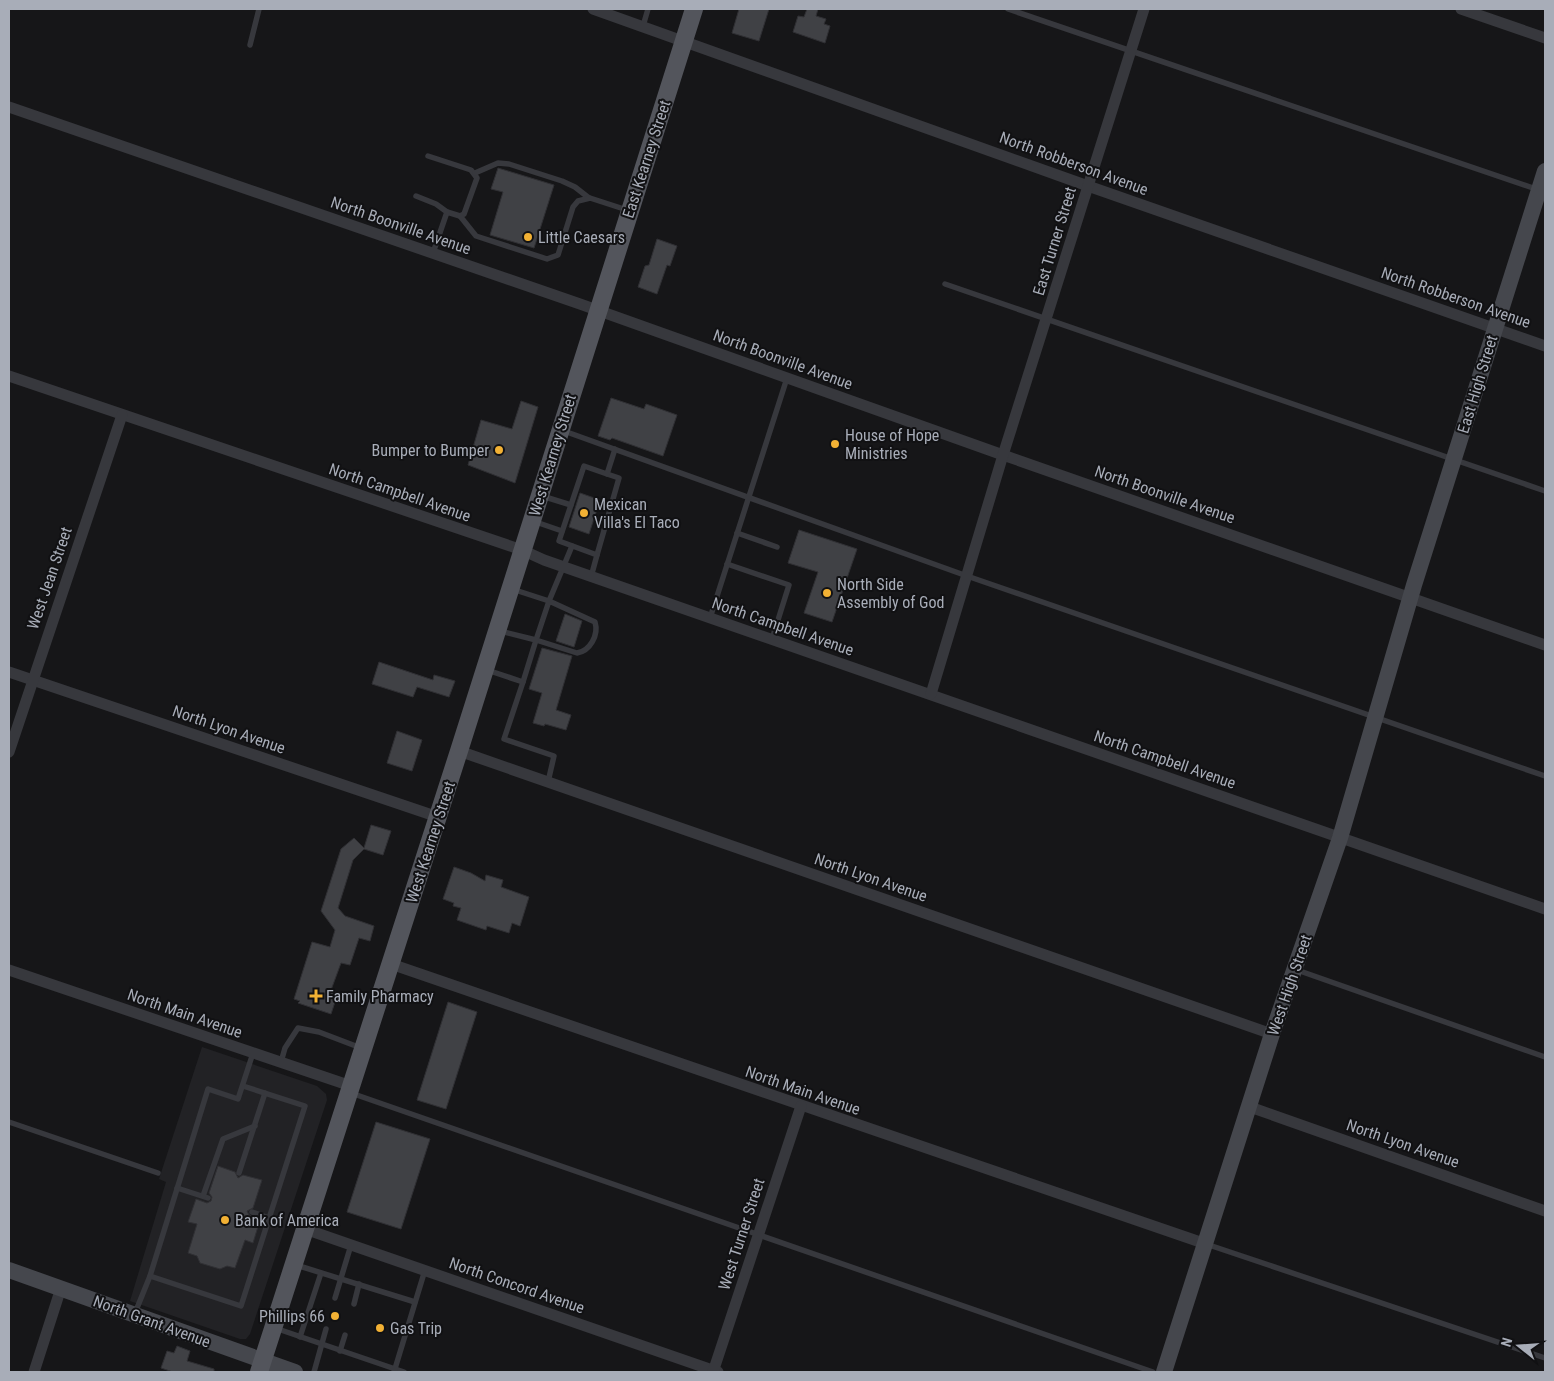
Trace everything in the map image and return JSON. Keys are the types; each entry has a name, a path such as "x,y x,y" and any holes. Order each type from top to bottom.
{"main road":[{"name":"East Kearney Street","path":"597,310 694,9"},
{"name":"West Kearney Street","path":"261,1366 438,818 597,310"}],"street":[{"name":"North Robberson Avenue","path":"593,9 1088,186 1545,346"},
{"name":"East Turner Street","path":"1003,455 1144,9"},
{"path":"1461,9 1545,38"},
{"name":"North Boonville Avenue","path":"9,107 597,310 1545,645"},
{"name":"East High Street","path":"1410,597 1494,328 1542,192 1545,171"},
{"name":"North Campbell Avenue","path":"9,376 522,550 591,577 1545,909"},
{"name":"West Jean Street","path":"9,752 122,415"},
{"path":"931,694 1003,455"},
{"name":"West High Street","path":"1164,1372 1272,1034 1340,838 1410,597"},
{"name":"North Lyon Avenue","path":"9,672 438,818"},
{"name":"North Lyon Avenue","path":"459,751 1272,1034"},
{"name":"North Main Avenue","path":"391,964 1206,1244"},
{"name":"North Main Avenue","path":"9,970 281,1062 350,1089"},
{"name":"West Turner Street","path":"715,1372 758,1234 801,1106"},
{"name":"North Lyon Avenue","path":"1250,1107 1545,1211"},
{"name":"North Concord Avenue","path":"306,1229 715,1372"},
{"name":"North Grant Avenue","path":"9,1270 134,1315 261,1366 295,1372"},
{"path":"34,1372 61,1288"}],"lane":[{"path":"250,46 259,9"},
{"path":"643,26 648,9"},
{"path":"1008,9 1542,192"},
{"path":"428,156 475,173 477,178 467,209 460,216"},
{"path":"475,173 498,163 508,164 562,181 575,186 589,198 629,210"},
{"path":"416,196 436,204 446,212 460,216 476,236 547,259 558,255 573,207 578,201 589,198"},
{"path":"434,253 446,212"},
{"path":"945,284 1545,491"},
{"path":"710,618 787,378"},
{"path":"560,429 967,576 1545,776"},
{"path":"607,474 615,449"},
{"path":"591,577 619,478 584,466 559,541 597,554"},
{"path":"539,495 570,505"},
{"path":"531,521 562,531"},
{"path":"737,534 778,547"},
{"path":"548,782 554,756 504,739 549,601 572,546"},
{"path":"727,564 789,585 772,639"},
{"path":"497,630 577,653 584,652 591,644 597,629 595,622 589,618 549,601 510,588"},
{"path":"485,669 523,682"},
{"path":"1294,970 1545,1057"},
{"path":"281,1062 285,1048 298,1028 319,1032 364,1049"},
{"path":"134,1315 150,1276 208,1089 238,1099 253,1053"},
{"path":"150,1276 241,1306 305,1106 242,1086"},
{"path":"350,1089 1153,1372"},
{"path":"239,1173 265,1093"},
{"path":"9,1122 158,1173"},
{"path":"177,1188 205,1197 223,1139 255,1126"},
{"path":"252,1212 269,1218"},
{"path":"1206,1244 1545,1358"},
{"path":"335,1298 351,1245"},
{"path":"294,1265 416,1302"},
{"path":"394,1371 425,1270"},
{"path":"300,1338 321,1273"},
{"path":"354,1304 359,1284"},
{"path":"273,1328 394,1371 404,1372"},
{"path":"314,1372 326,1329"},
{"path":"340,1351 345,1335"}],"shaded area":[{"path":"202,1047 317,1086 326,1094 327,1100 250,1334 246,1339 240,1339 130,1301 166,1182 159,1179"}],"building":[{"path":"739,9 769,9 759,41 732,33"},
{"path":"807,9 818,9 816,16 826,19 824,24 830,26 825,43 793,32 798,16 804,17"},
{"path":"498,168 554,185 534,248 490,235 503,192 491,189"},
{"path":"657,239 677,246 670,266 667,265 657,294 638,287 645,266 649,265"},
{"path":"611,398 644,409 646,404 677,415 663,456 612,438 610,440 598,436"},
{"name":"Bumper to Bumper","path":"521,401 538,407 515,483 468,465 481,420 512,429"},
{"name":"Mexican Villa's El Taco","path":"580,493 600,500 589,534 569,527"},
{"name":"North Side Assembly of God","path":"799,530 857,549 832,622 804,613 818,572 788,563"},
{"path":"565,614 582,621 574,647 556,641"},
{"path":"542,648 572,656 556,710 571,715 566,730 545,724 544,726 533,723 542,693 529,689"},
{"path":"379,662 433,680 434,675 455,681 449,697 417,687 413,697 372,684"},
{"path":"397,731 422,740 412,771 387,763"},
{"path":"371,825 391,831 383,855 364,849 353,860 338,908 345,916 374,926 370,941 359,938 350,965 341,963 331,990 338,993 331,1014 298,1003 300,1001 294,999 312,942 330,947 335,930 321,911 341,849 354,838 364,848"},
{"path":"454,867 471,873 485,881 486,875 503,880 501,887 529,897 520,926 512,923 509,933 487,926 486,930 457,920 461,908 453,906 454,903 443,899"},
{"path":"448,1002 477,1012 446,1109 417,1100"},
{"path":"376,1122 430,1139 401,1229 347,1212"},
{"name":"Bank of America","path":"218,1166 235,1172 238,1178 243,1175 262,1180 253,1208 247,1211 249,1215 260,1220 253,1243 245,1240 235,1268 227,1266 220,1269 200,1263 197,1256 188,1253 197,1224 188,1222 196,1199 207,1203 211,1201 212,1197 209,1193"},
{"path":"177,1346 190,1351 187,1361 214,1369 214,1372 173,1372 161,1368 167,1351 174,1353"}],"place":[{"name":"Little Caesars","path":"528,237"},
{"name":"House of Hope Ministries","path":"835,444"},
{"name":"Bumper to Bumper","path":"499,450"},
{"name":"Mexican Villa's El Taco","path":"584,513"},
{"name":"North Side Assembly of God","path":"827,593"},
{"name":"Family Pharmacy","path":"316,996"},
{"name":"Bank of America","path":"225,1220"},
{"name":"Phillips 66","path":"335,1316"},
{"name":"Gas Trip","path":"380,1328"}]}
